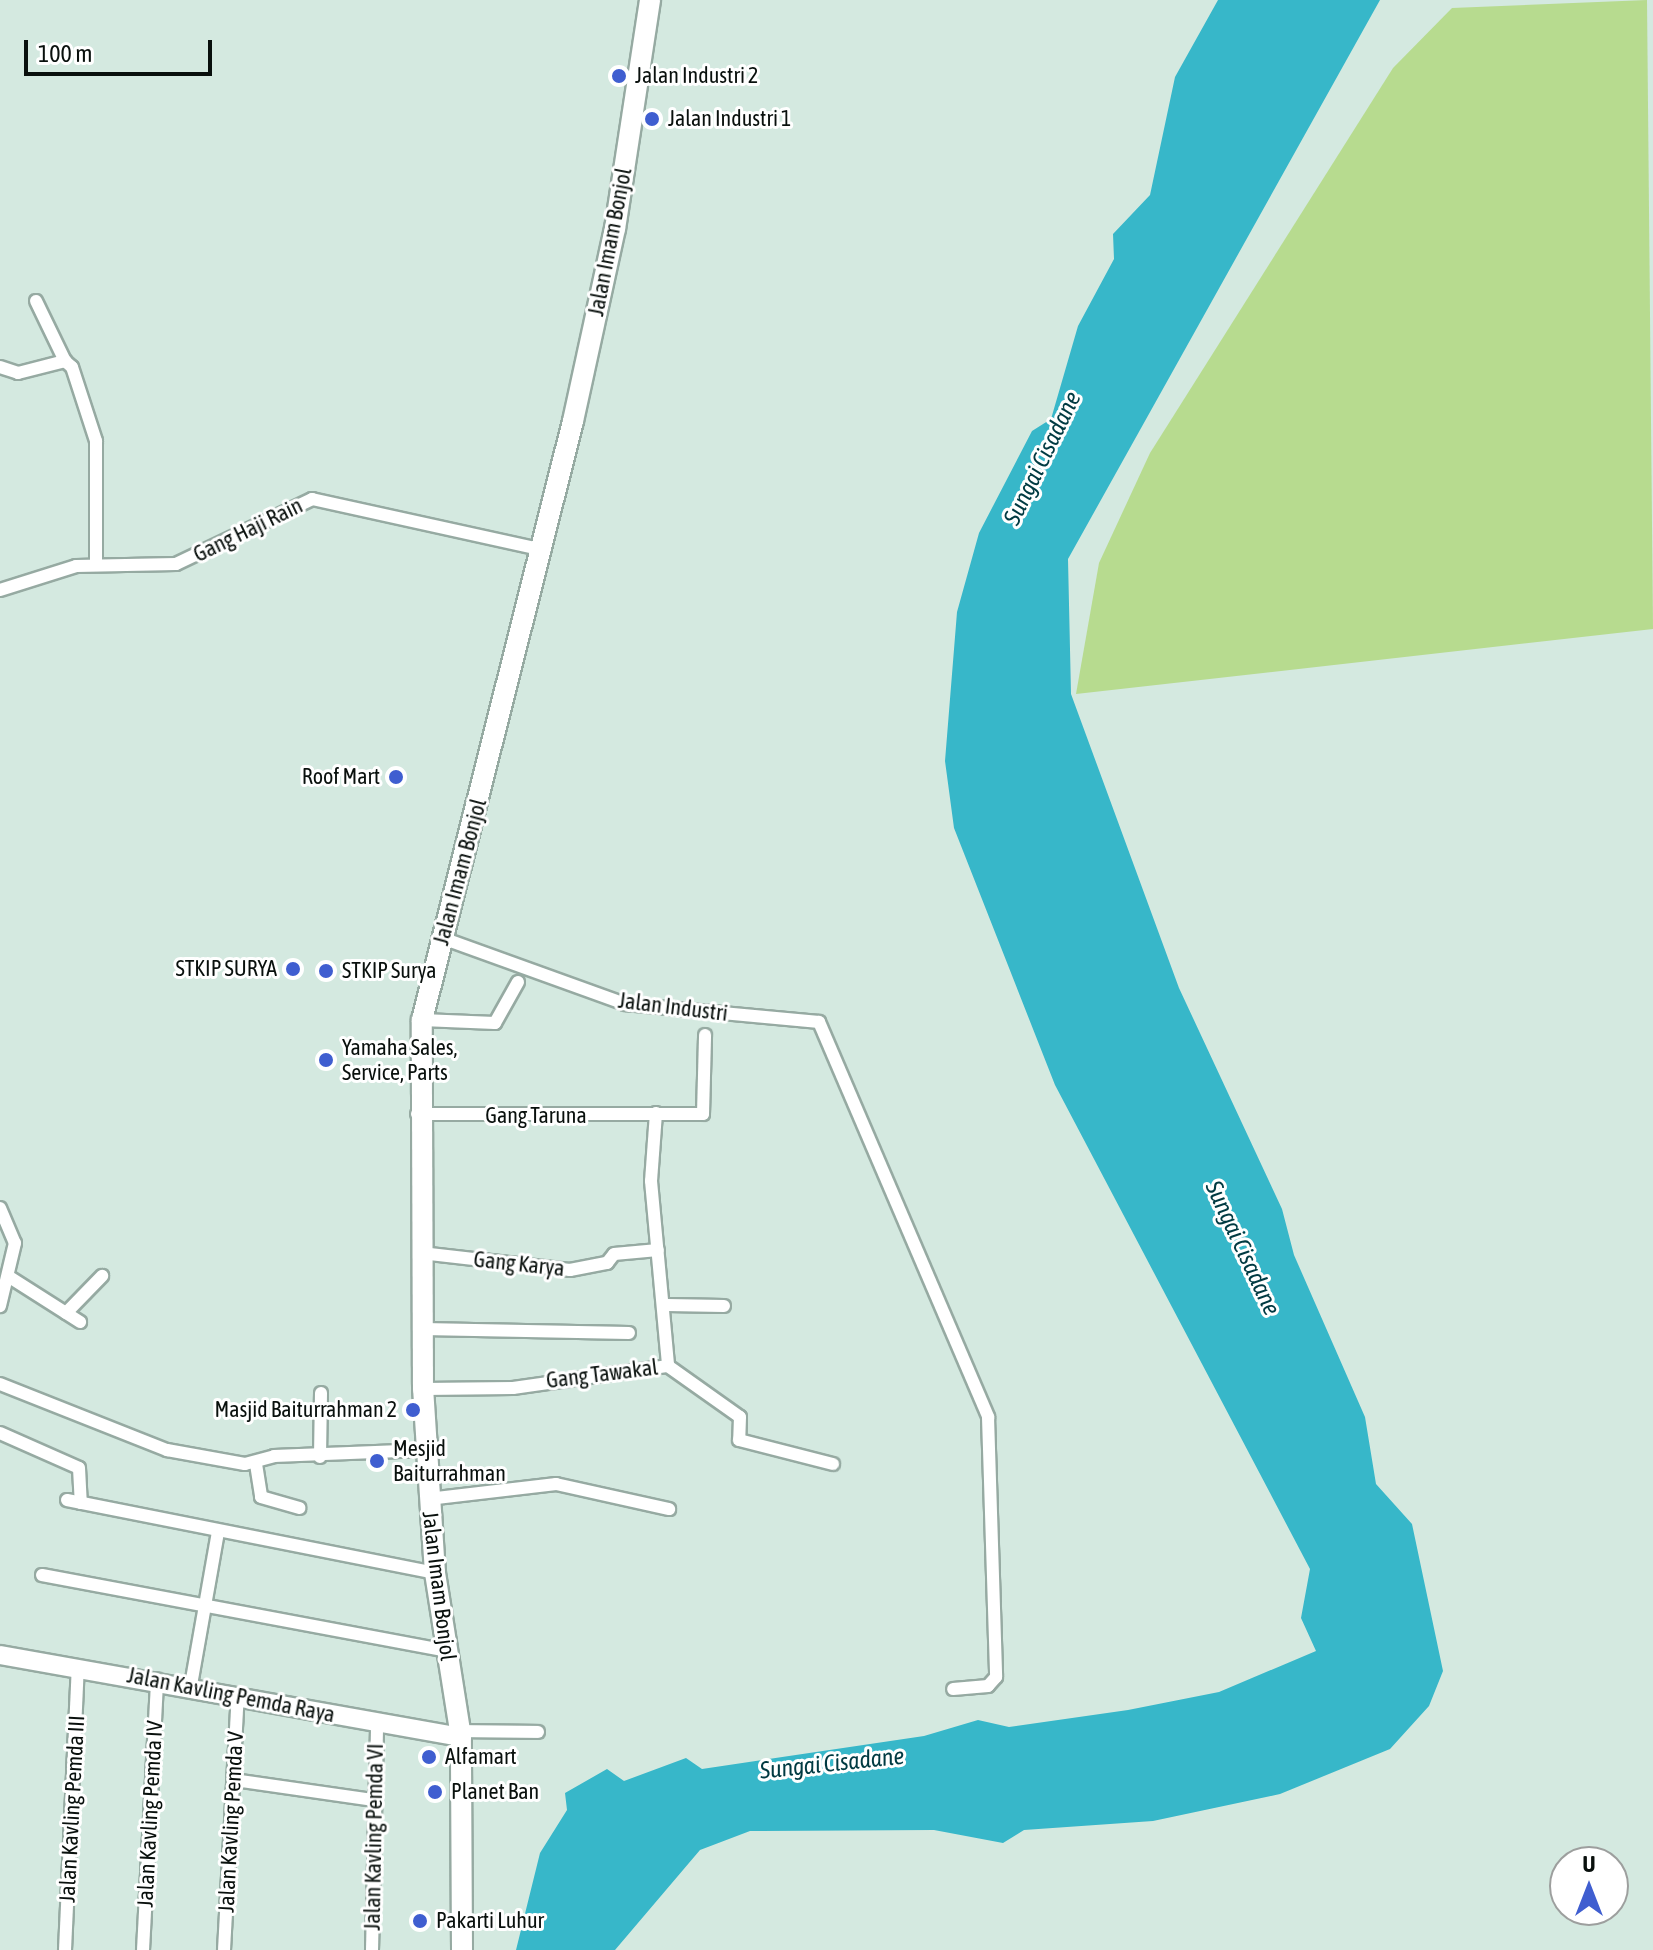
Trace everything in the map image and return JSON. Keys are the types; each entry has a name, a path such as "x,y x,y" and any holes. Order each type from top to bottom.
{"main road":[{"name":"Jalan Imam Bonjol","path":"462,1950 460,1734 435,1573 423,1389 417,1114 422,1020 544,550 615,229 650,0"}],"street":[{"path":"36,301 95,427 96,563"},
{"path":"0,367 18,373 65,361"},
{"name":"Gang Haji Rain","path":"0,590 96,563 176,564 317,499 544,550"},
{"name":"Jalan Industri","path":"442,938 625,1004 819,1022 988,1417 996,1677 988,1686 953,1689"},
{"path":"422,1020 495,1023 518,982"},
{"name":"Gang Taruna","path":"417,1114 707,1112 705,1035"},
{"path":"656,1113 651,1159 658,1250 667,1305 668,1366"},
{"path":"0,1208 15,1243 11,1278 0,1306"},
{"name":"Gang Karya","path":"421,1253 570,1270 607,1263 614,1254 658,1250"},
{"path":"66,1313 102,1276"},
{"path":"11,1278 80,1322"},
{"path":"667,1305 724,1306"},
{"path":"423,1329 629,1333"},
{"name":"Gang Tawakal","path":"423,1389 513,1388 668,1366 740,1417 739,1440 833,1464"},
{"path":"0,1384 167,1450 256,1464 274,1456 320,1457 426,1450"},
{"path":"320,1457 321,1393"},
{"path":"0,1433 79,1468 81,1503"},
{"path":"256,1464 261,1497 299,1508"},
{"path":"428,1499 556,1484 669,1509"},
{"path":"67,1500 435,1573"},
{"path":"191,1685 218,1532"},
{"path":"42,1575 205,1610 447,1651"},
{"name":"Jalan Kavling Pemda Raya","path":"0,1655 191,1685 377,1723 460,1734"},
{"name":"Jalan Kavling Pemda III","path":"65,1950 78,1668"},
{"name":"Jalan Kavling Pemda IV","path":"143,1950 157,1679"},
{"name":"Jalan Kavling Pemda V","path":"224,1950 238,1694"},
{"name":"Jalan Kavling Pemda VI","path":"372,1950 372,1800 377,1723"},
{"path":"460,1734 538,1732"},
{"path":"234,1780 372,1800"}],"green space":[{"path":"1647,0 1653,629 1076,694 1099,563 1150,453 1393,68 1452,8"}],"water":[{"name":"Sungai Cisadane","path":"1218,0 1380,0 1068,559 1071,694 1179,988 1282,1209 1294,1255 1365,1417 1376,1484 1412,1524 1443,1671 1429,1706 1390,1749 1280,1794 1153,1821 1024,1830 1003,1843 934,1830 750,1831 700,1850 615,1950 516,1950 540,1853 567,1810 565,1793 607,1769 624,1781 686,1758 702,1769 924,1736 978,1720 1009,1727 1128,1710 1219,1692 1316,1651 1301,1618 1310,1569 1055,1085 954,828 945,761 957,612 979,533 1032,431 1051,419 1078,326 1114,259 1113,234 1150,195 1175,77"}],"place":[{"name":"Jalan Industri 2","path":"619,76"},
{"name":"Jalan Industri 1","path":"652,119"},
{"name":"Roof Mart","path":"396,777"},
{"name":"STKIP SURYA","path":"293,969"},
{"name":"STKIP Surya","path":"326,971"},
{"name":"Yamaha Sales, Service, Parts","path":"326,1060"},
{"name":"Masjid Baiturrahman 2","path":"413,1410"},
{"name":"Mesjid Baiturrahman","path":"377,1461"},
{"name":"Alfamart","path":"429,1757"},
{"name":"Planet Ban","path":"435,1792"},
{"name":"Pakarti Luhur","path":"420,1921"}]}
